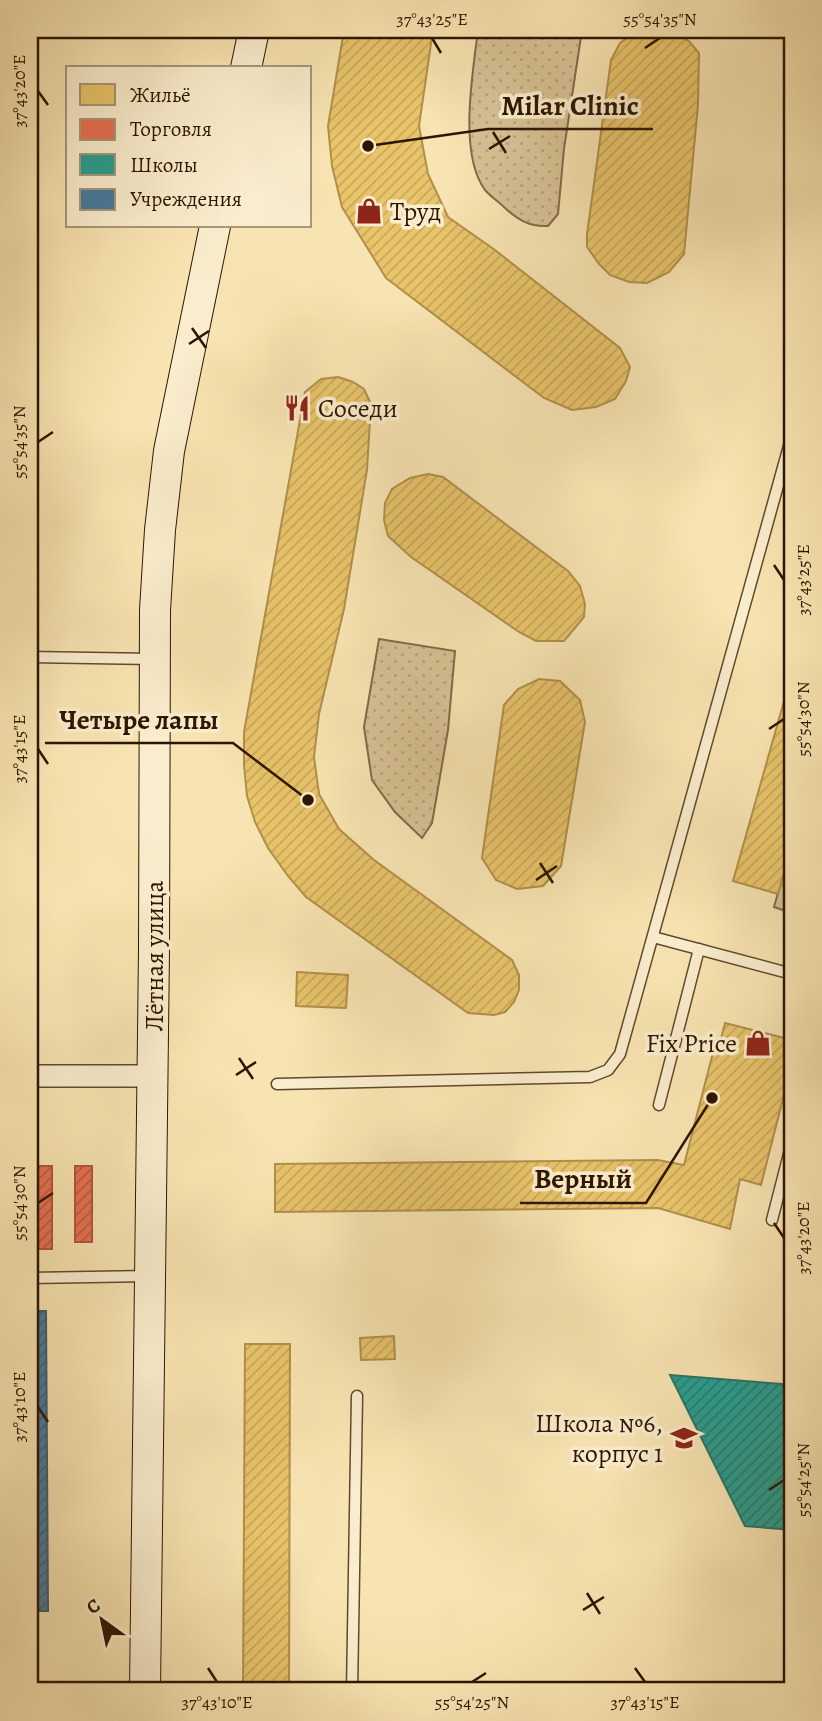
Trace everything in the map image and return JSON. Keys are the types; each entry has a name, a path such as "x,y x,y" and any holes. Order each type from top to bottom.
{"street":[{"path":"246,66 254,30"},
{"name":"Лётная улица","path":"145,1691 153,1076 154,659 160,530 169,451 215,228"},
{"path":"30,1076 153,1076"}],"lane":[{"path":"277,1084 590,1077 608,1070 620,1055 792,435"},
{"path":"30,657 154,659"},
{"path":"653,937 792,974"},
{"path":"660,1105 699,949"},
{"path":"772,1220 792,1142"},
{"path":"30,1278 150,1276"},
{"path":"352,1691 357,1396"}],"green space":[{"path":"478,30 582,30 564,149 558,214 548,226 530,224 515,216 485,190 477,174 472,155 470,112"},
{"path":"379,639 455,651 448,730 432,823 422,838 395,812 372,780 364,727"},
{"path":"792,843 792,913 774,907"}],"building: Жильё":[{"path":"344,30 433,30 419,126 428,174 448,217 495,250 620,348 630,367 626,381 615,399 596,407 572,410 544,398 386,278 342,207 332,166 328,126"},
{"path":"657,31 675,34 689,41 699,53 698,105 684,254 669,272 647,283 629,282 610,275 599,264 587,247 587,234 611,60 620,43 633,34"},
{"path":"338,377 364,389 371,404 367,470 344,609 319,714 314,757 319,794 339,829 374,860 512,960 519,975 519,990 514,1002 505,1012 494,1015 468,1013 306,897 268,848 255,822 247,796 244,732 305,392 321,379"},
{"path":"428,474 443,477 568,571 580,586 585,604 584,617 564,641 536,641 519,632 411,557 388,536 384,520 385,503 392,489 410,478"},
{"path":"792,673 792,843 778,894 733,881"},
{"path":"539,679 560,681 580,700 585,722 561,866 543,886 517,889 496,880 482,858 504,705 518,689"},
{"path":"297,972 348,975 346,1008 296,1006"},
{"path":"725,1023 792,1040 792,1063 761,1185 740,1179 730,1229 658,1208 275,1212 275,1164 658,1160 684,1165 716,1041 720,1042"},
{"path":"394,1336 395,1359 361,1360 360,1338"},
{"path":"245,1344 290,1344 289,1691 243,1691"}],"building: Торговля":[{"path":"30,1166 52,1166 52,1249 30,1249"},
{"path":"75,1166 92,1166 92,1242 75,1242"}],"building: Школы":[{"path":"670,1375 782,1384 792,1406 792,1530 745,1526"}],"building: Учреждения":[{"path":"30,1311 46,1311 48,1611 30,1611"}],"place":[{"name":"Milar Clinic","path":"368,146"},
{"name":"Труд","path":"369,211"},
{"name":"Соседи","path":"297,408"},
{"name":"Четыре лапы","path":"308,800"},
{"name":"Fix Price","path":"758,1043"},
{"name":"Верный","path":"712,1098"},
{"name":"Школа №6, корпус 1","path":"684,1438"}]}
